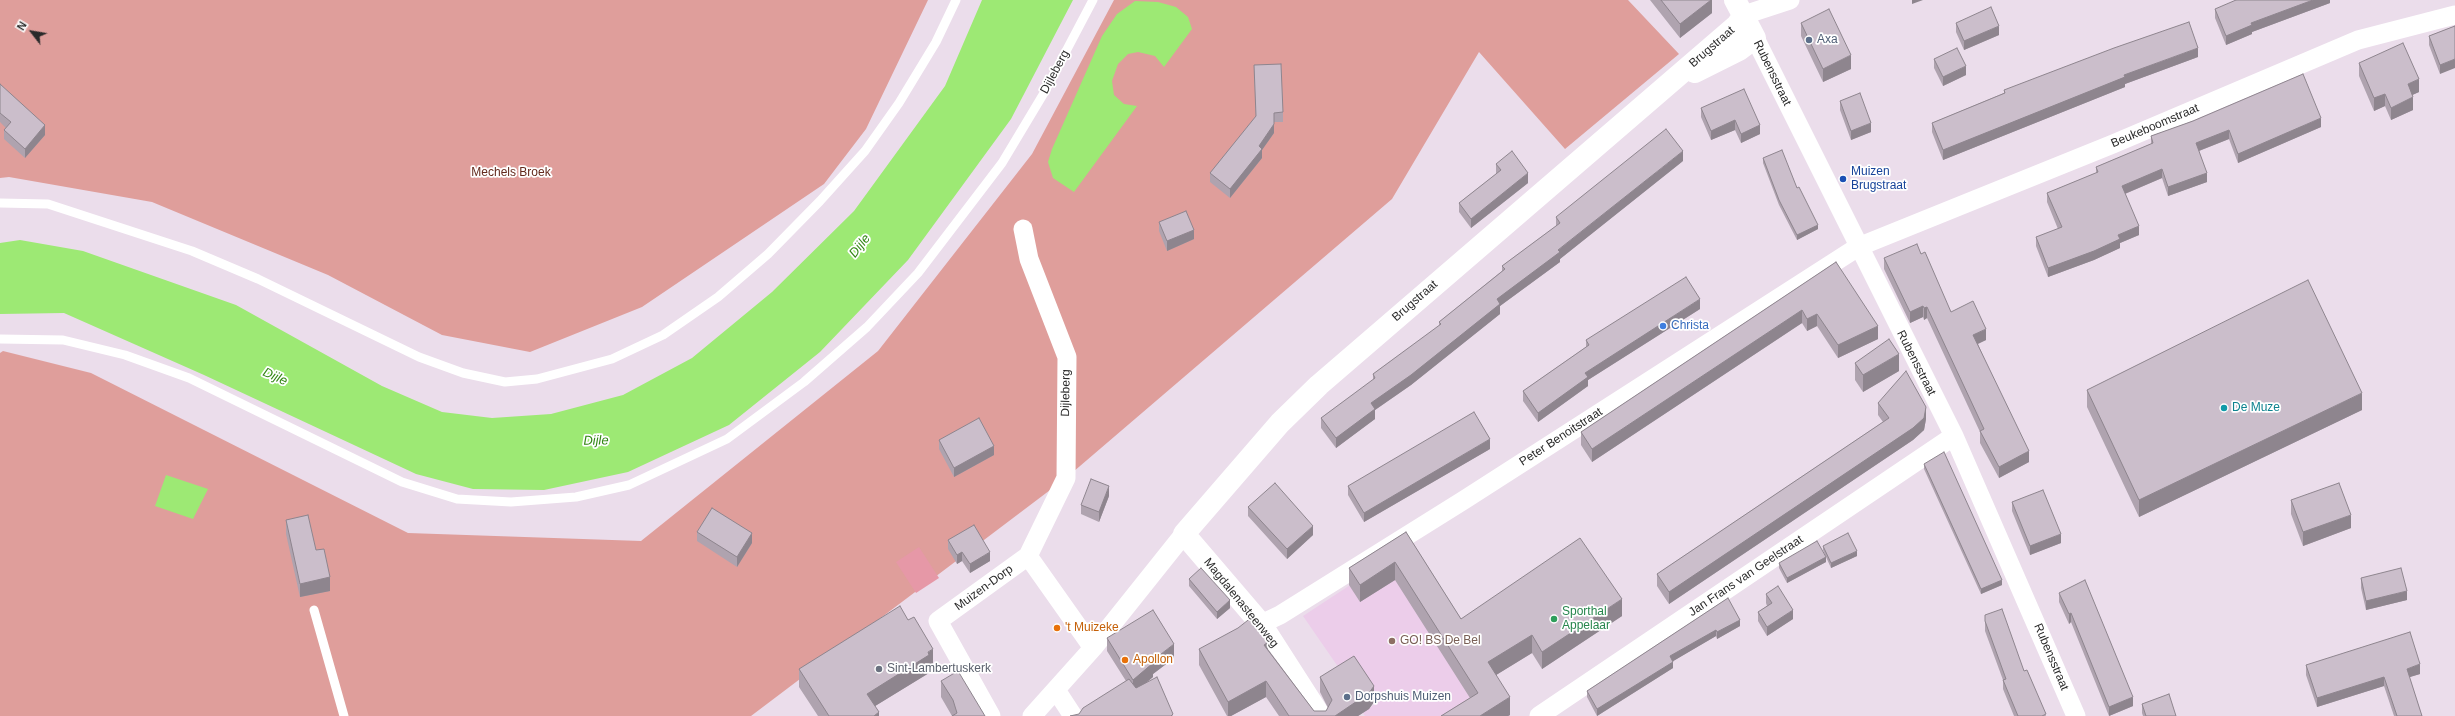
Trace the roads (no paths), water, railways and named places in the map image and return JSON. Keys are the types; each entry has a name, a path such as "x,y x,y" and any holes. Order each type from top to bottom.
{"street":[{"path":"1740,8 1790,0"},
{"name":"Rubensstraat","path":"1740,8 1858,247 1954,436 2076,716"},
{"name":"Brugstraat","path":"1184,534 1280,423 1318,385 1737,25 1740,8"},
{"name":"Beukeboomstraat","path":"1858,247 2113,144 2358,40 2455,15"},
{"name":"Brugstraat","path":"1664,88 1739,50 1755,38"},
{"name":"Dijleberg","path":"1023,229 1029,259 1067,357 1066,478 1028,556"},
{"name":"Peter Benoitstraat","path":"1261,624 1280,615 1464,500 1858,247"},
{"name":"Jan Frans van Geelstraat","path":"1539,716 1954,436"},
{"path":"1032,716 1093,648 1184,534"},
{"name":"Magdalenasteenweg","path":"1184,534 1261,624 1320,716"},
{"path":"1028,556 1093,648"},
{"name":"Muizen-Dorp","path":"991,716 938,621 1028,556"},
{"path":"1056,690 1073,716"}],"lane":[{"path":"0,203 48,204 192,251 258,280 419,357 463,373 505,382 537,379 578,370 612,360 663,335 718,297 768,254 820,201 865,151 899,103 920,69 936,42 956,0"},
{"name":"Dijleberg","path":"0,339 63,340 125,355 189,378 402,482 457,499 511,502 576,496 629,485 727,439 804,382 867,327 918,273 1002,162 1044,93 1093,0"},
{"path":"314,610 344,716"}],"water":[{"name":"Dijle","path":"982,0 1073,0 1011,119 908,260 820,352 729,425 628,472 544,490 473,489 416,474 204,375 64,313 0,314 0,243 20,240 83,251 236,305 382,386 442,412 492,418 551,414 623,395 692,358 772,292 854,211 945,86"},
{"path":"1135,1 1158,2 1176,7 1188,17 1192,29 1164,67 1155,56 1138,52 1128,54 1118,64 1112,81 1114,95 1124,104 1137,106 1074,192 1053,178 1048,162 1052,149 1102,36 1117,14"},
{"path":"166,475 208,489 193,519 155,506"}],"place":[{"name":"Axa","path":"1809,40"},
{"name":"Muizen Brugstraat","path":"1843,179"},
{"name":"Christa","path":"1663,326"},
{"name":"De Muze","path":"2224,408"},
{"name":"Sporthal Appelaar","path":"1554,619"},
{"name":"'t Muizeke","path":"1057,628"},
{"name":"GO! BS De Bel","path":"1392,641"},
{"name":"Apollon","path":"1125,660"},
{"name":"Sint-Lambertuskerk","path":"879,669"},
{"name":"Dorpshuis Muizen","path":"1347,697"}],"park label":[{"name":"Mechels Broek","path":"511,173"}]}
